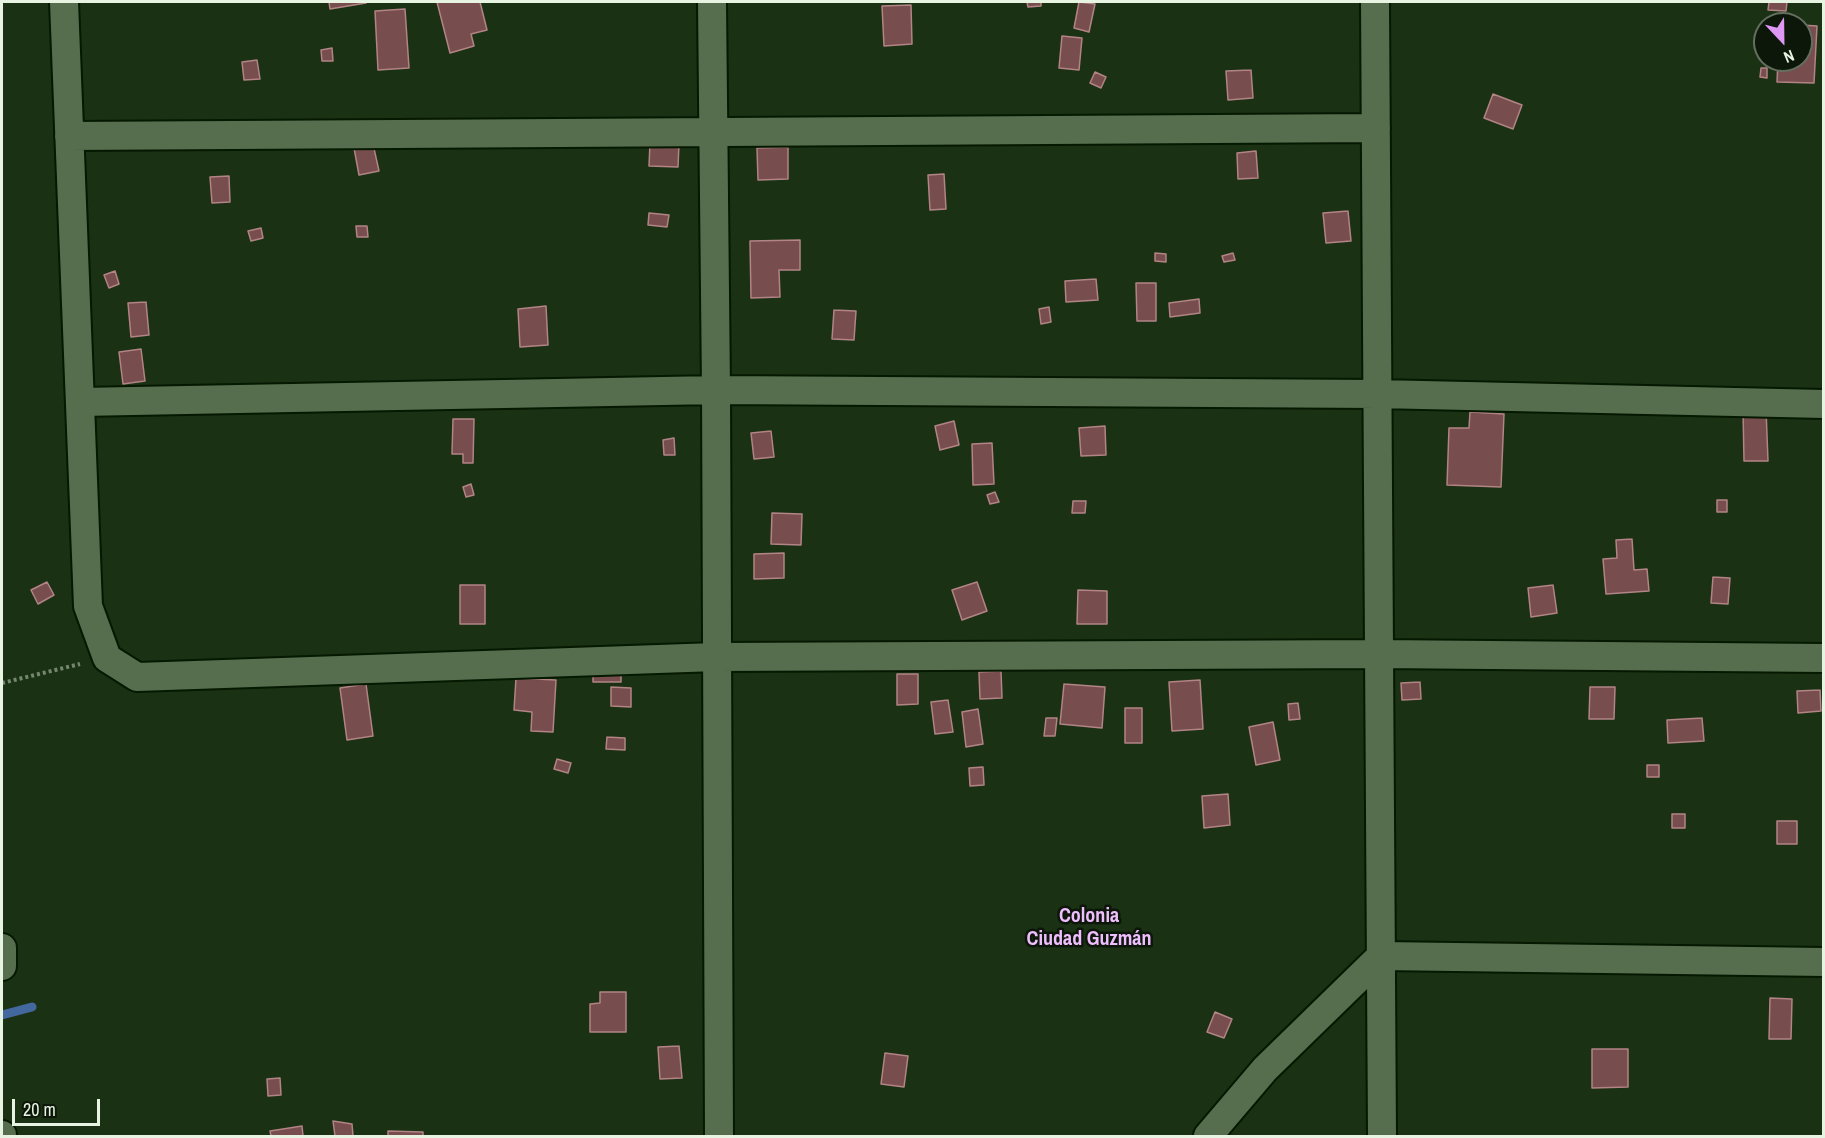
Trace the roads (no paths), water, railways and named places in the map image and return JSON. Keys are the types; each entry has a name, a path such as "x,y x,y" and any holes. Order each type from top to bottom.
{"street":[{"path":"64,2 87,606 106,658 137,677 716,657 1379,654 1824,658"},
{"path":"712,2 719,1137"},
{"path":"1375,2 1382,1137"},
{"path":"69,136 1376,128"},
{"path":"80,402 716,390 1378,394 1824,404"},
{"path":"2,948 2,966"},
{"path":"1208,1137 1265,1069 1381,956 1824,962"}],"waterway":[{"path":"2,1015 32,1007"}],"district":[{"name":"Colonia Ciudad Guzmán","path":"1089,928"}]}
